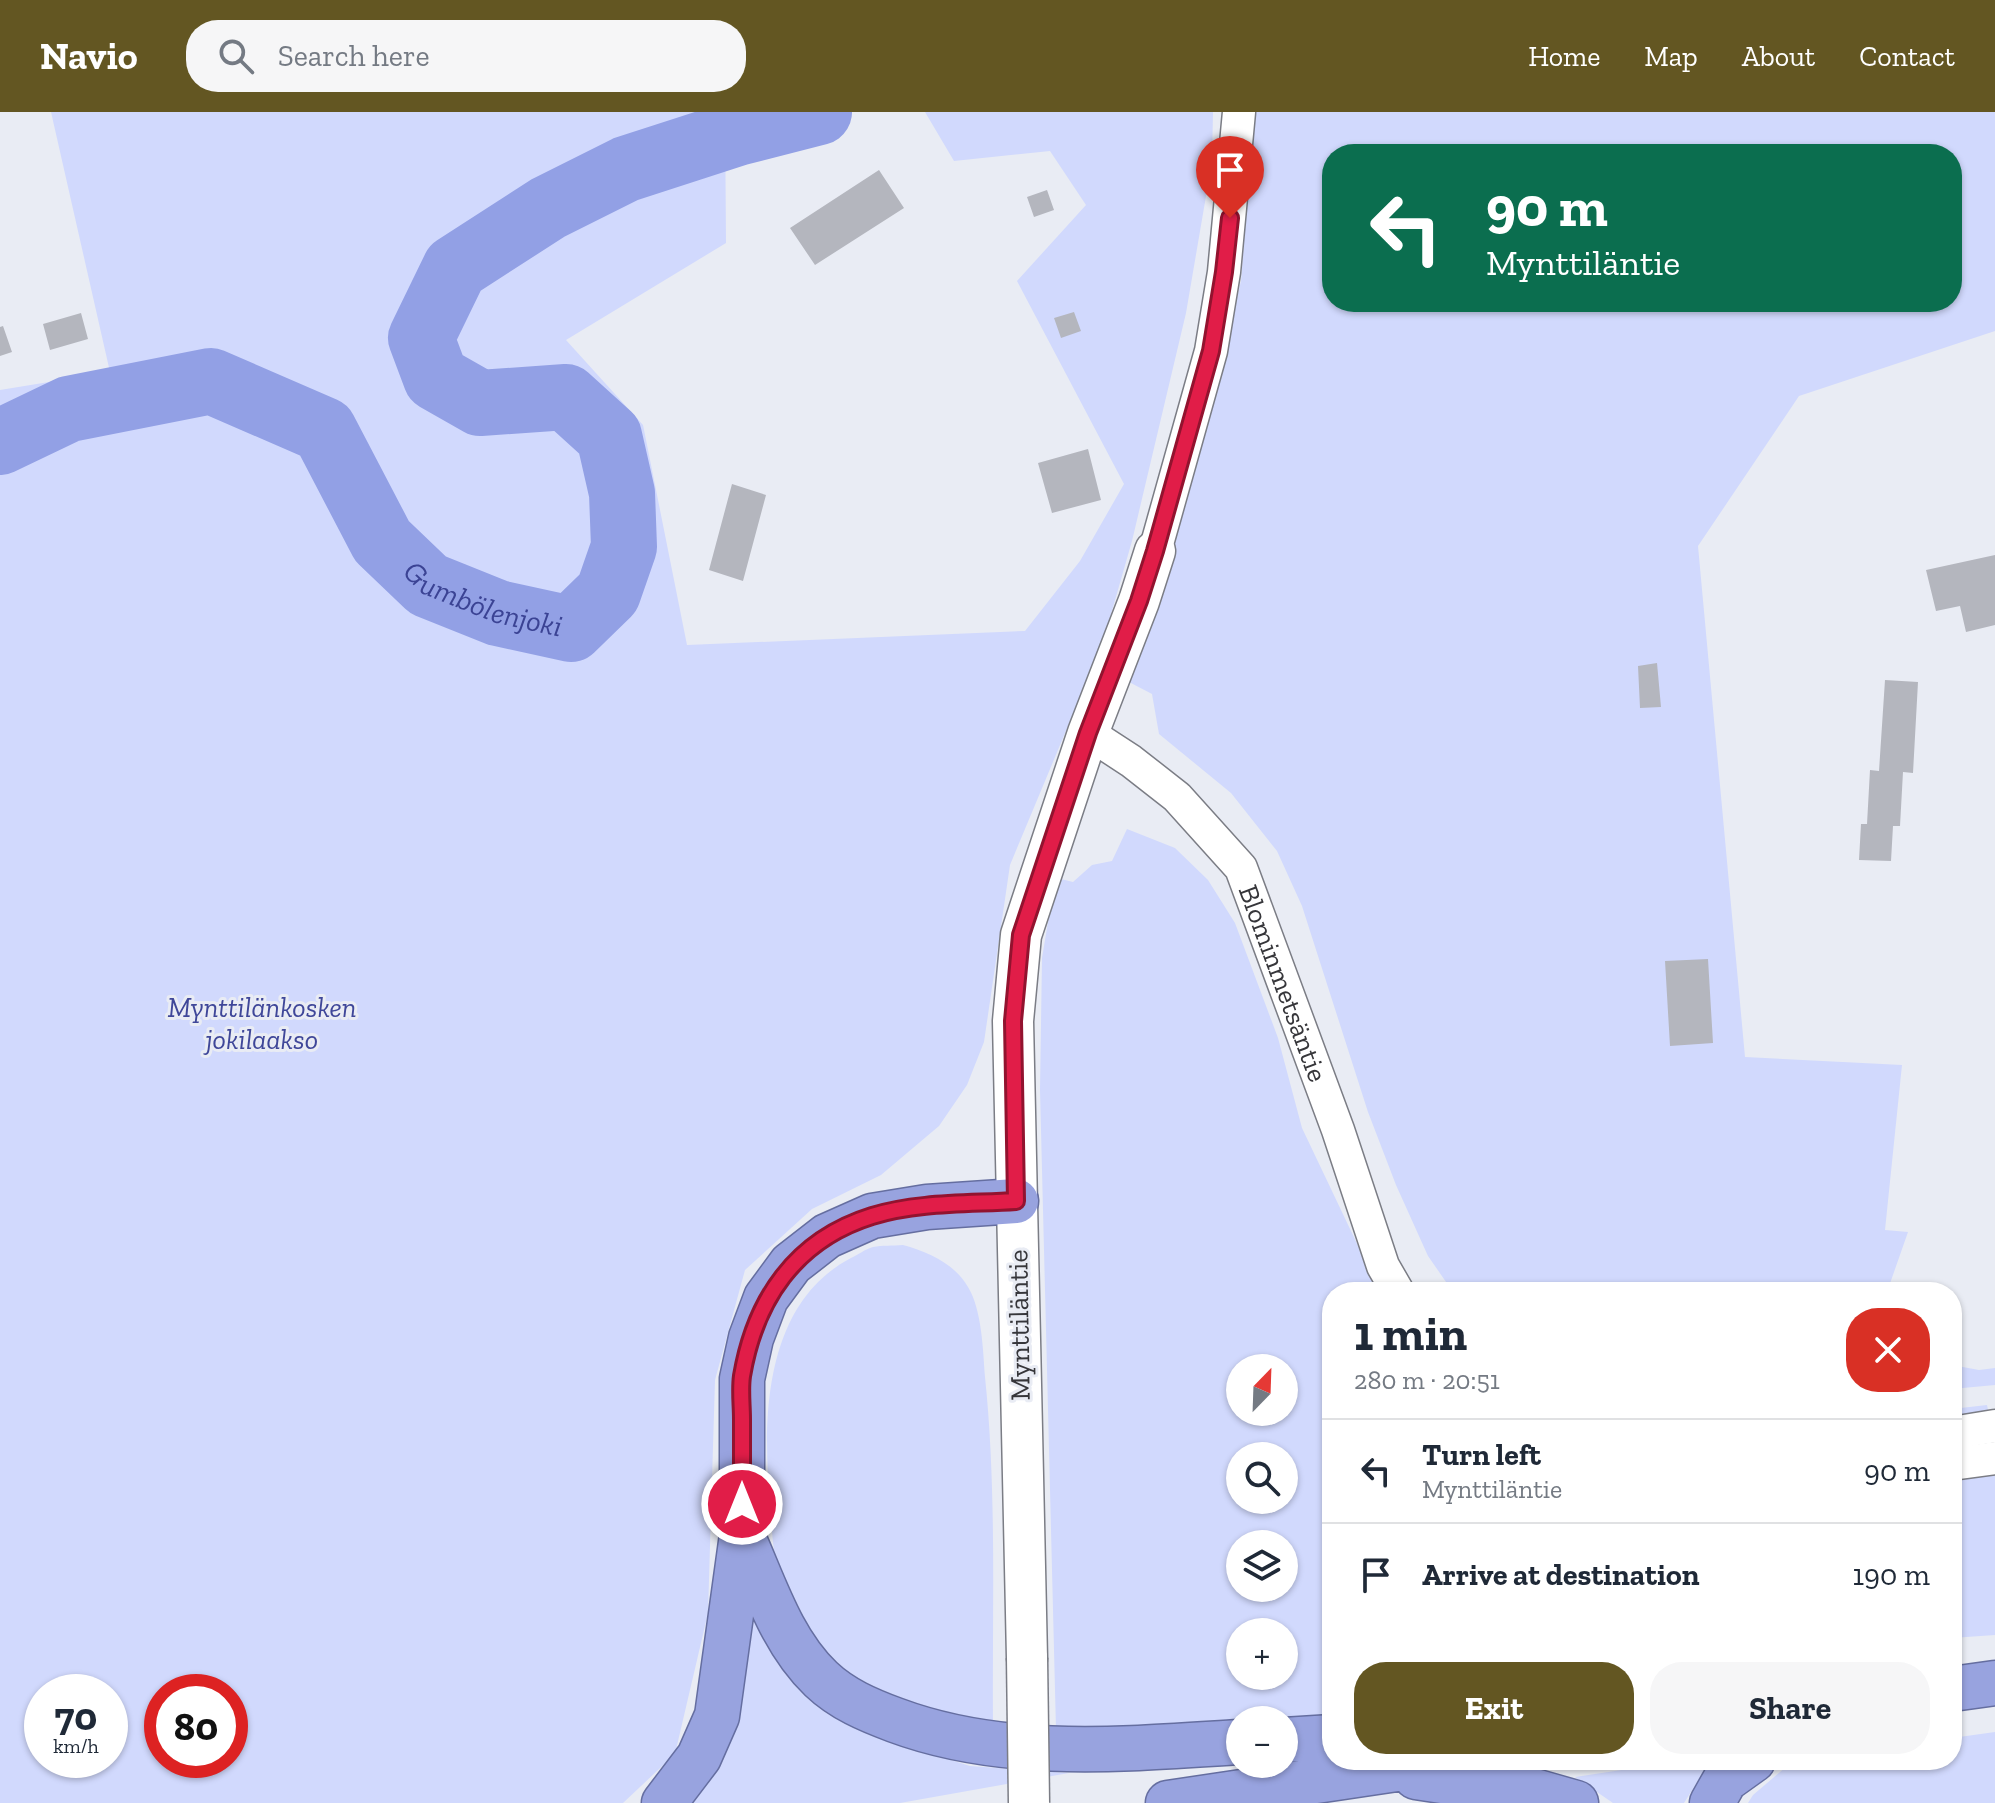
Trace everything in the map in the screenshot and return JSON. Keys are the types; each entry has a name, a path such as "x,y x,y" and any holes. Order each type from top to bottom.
{"highway":[{"path":"664,1803 699,1757 717,1716 742,1535 742,1379 751,1338 766,1298 791,1264 827,1236 872,1216 927,1207 1016,1201"},
{"path":"742,1535 789,1640 821,1679 861,1707 922,1730 988,1744 1103,1751 1226,1743"},
{"path":"1962,1688 1995,1683"},
{"path":"1298,1739 1322,1738"},
{"path":"1168,1803 1394,1770"},
{"path":"1712,1803 1725,1780 1739,1770"},
{"path":"1382,1772 1481,1787 1520,1787 1576,1803"}],"street":[{"name":"Mynttiläntie","path":"1029,1803 1013,1021 1021,935 1088,733 1139,601 1211,351 1224,272 1239,112"},
{"name":"Blominmetsäntie","path":"1088,733 1177,797 1241,868 1338,1130 1383,1266 1392,1282"},
{"path":"1962,1431 1995,1426"},
{"path":"1962,1463 1995,1458"}],"green space":[{"name":"Mynttilänkosken jokilaakso","path":"51,112 725,112 726,243 566,340 643,425 687,645 1025,631 1080,561 1124,484 1017,281 1086,205 1050,151 954,161 925,112 1213,112 1212,161 1186,313 1132,541 1103,642 1010,865 984,1042 967,1085 939,1126 881,1175 812,1209 745,1270 715,1380 708,1613 675,1754 623,1803 0,1803 0,390 110,372"},
{"path":"1254,112 1995,112 1995,331 1799,396 1698,546 1745,1057 1902,1065 1885,1230 1908,1232 1890,1282 1446,1282 1428,1256 1396,1185 1368,1112 1302,906 1277,851 1231,793 1159,734 1152,694 1129,682 1198,460 1241,281"},
{"path":"1127,829 1175,848 1208,880 1235,923 1278,1038 1302,1128 1375,1282 1322,1282 1322,1719 1298,1719 1298,1706 1226,1706 1226,1726 1056,1729 1040,1090 1042,958 1053,892 1061,879 1073,882 1092,865 1112,861"},
{"path":"903,1245 931,1255 955,1271 973,1296 979,1318 991,1464 993,1726 916,1708 880,1693 847,1671 819,1643 802,1620 783,1584 775,1554 767,1434 775,1364 785,1332 801,1303 822,1278 870,1248"},
{"path":"1962,1367 1979,1370 1995,1368 1995,1385 1962,1388"},
{"path":"1987,1405 1989,1415 1962,1419 1962,1408"},
{"path":"1995,1473 1995,1635 1962,1637 1962,1476"},
{"path":"747,1601 809,1696 841,1720 870,1734 970,1766 1069,1773 900,1803 688,1803"},
{"path":"1995,1732 1995,1803 1748,1803 1782,1770 1962,1770 1962,1737"},
{"path":"1622,1770 1705,1770 1684,1803 1613,1803 1575,1777"}],"building":[{"path":"879,170 904,208 815,265 790,228"},
{"path":"1047,190 1054,210 1034,217 1027,197"},
{"path":"1074,312 1081,331 1061,338 1054,318"},
{"path":"81,313 88,339 50,350 43,324"},
{"path":"3,326 12,352 0,356 0,327"},
{"path":"1088,449 1101,500 1052,513 1038,463"},
{"path":"732,484 766,495 743,581 709,570"},
{"path":"1995,555 1995,625 1966,632 1960,606 1936,611 1926,570"},
{"path":"1657,663 1661,707 1640,708 1638,666"},
{"path":"1885,680 1918,682 1913,773 1903,772 1900,826 1893,826 1891,861 1859,860 1861,824 1867,824 1870,770 1879,771"},
{"path":"1708,959 1713,1043 1670,1046 1665,961"}],"waterway":[{"name":"Gumbölenjoki","path":"0,442 69,409 211,381 324,430 382,541 428,585 498,613 571,629 608,593 624,547 622,493 609,436 566,397 480,403 436,378 421,338 455,268 548,208 626,169 737,133 819,112"}],"route":[{"path":"742,1504 742,1379 751,1338 766,1298 791,1264 827,1236 872,1216 927,1207 1016,1201 1013,1021 1021,935 1088,733 1155,551 1211,351 1230,218"}]}
